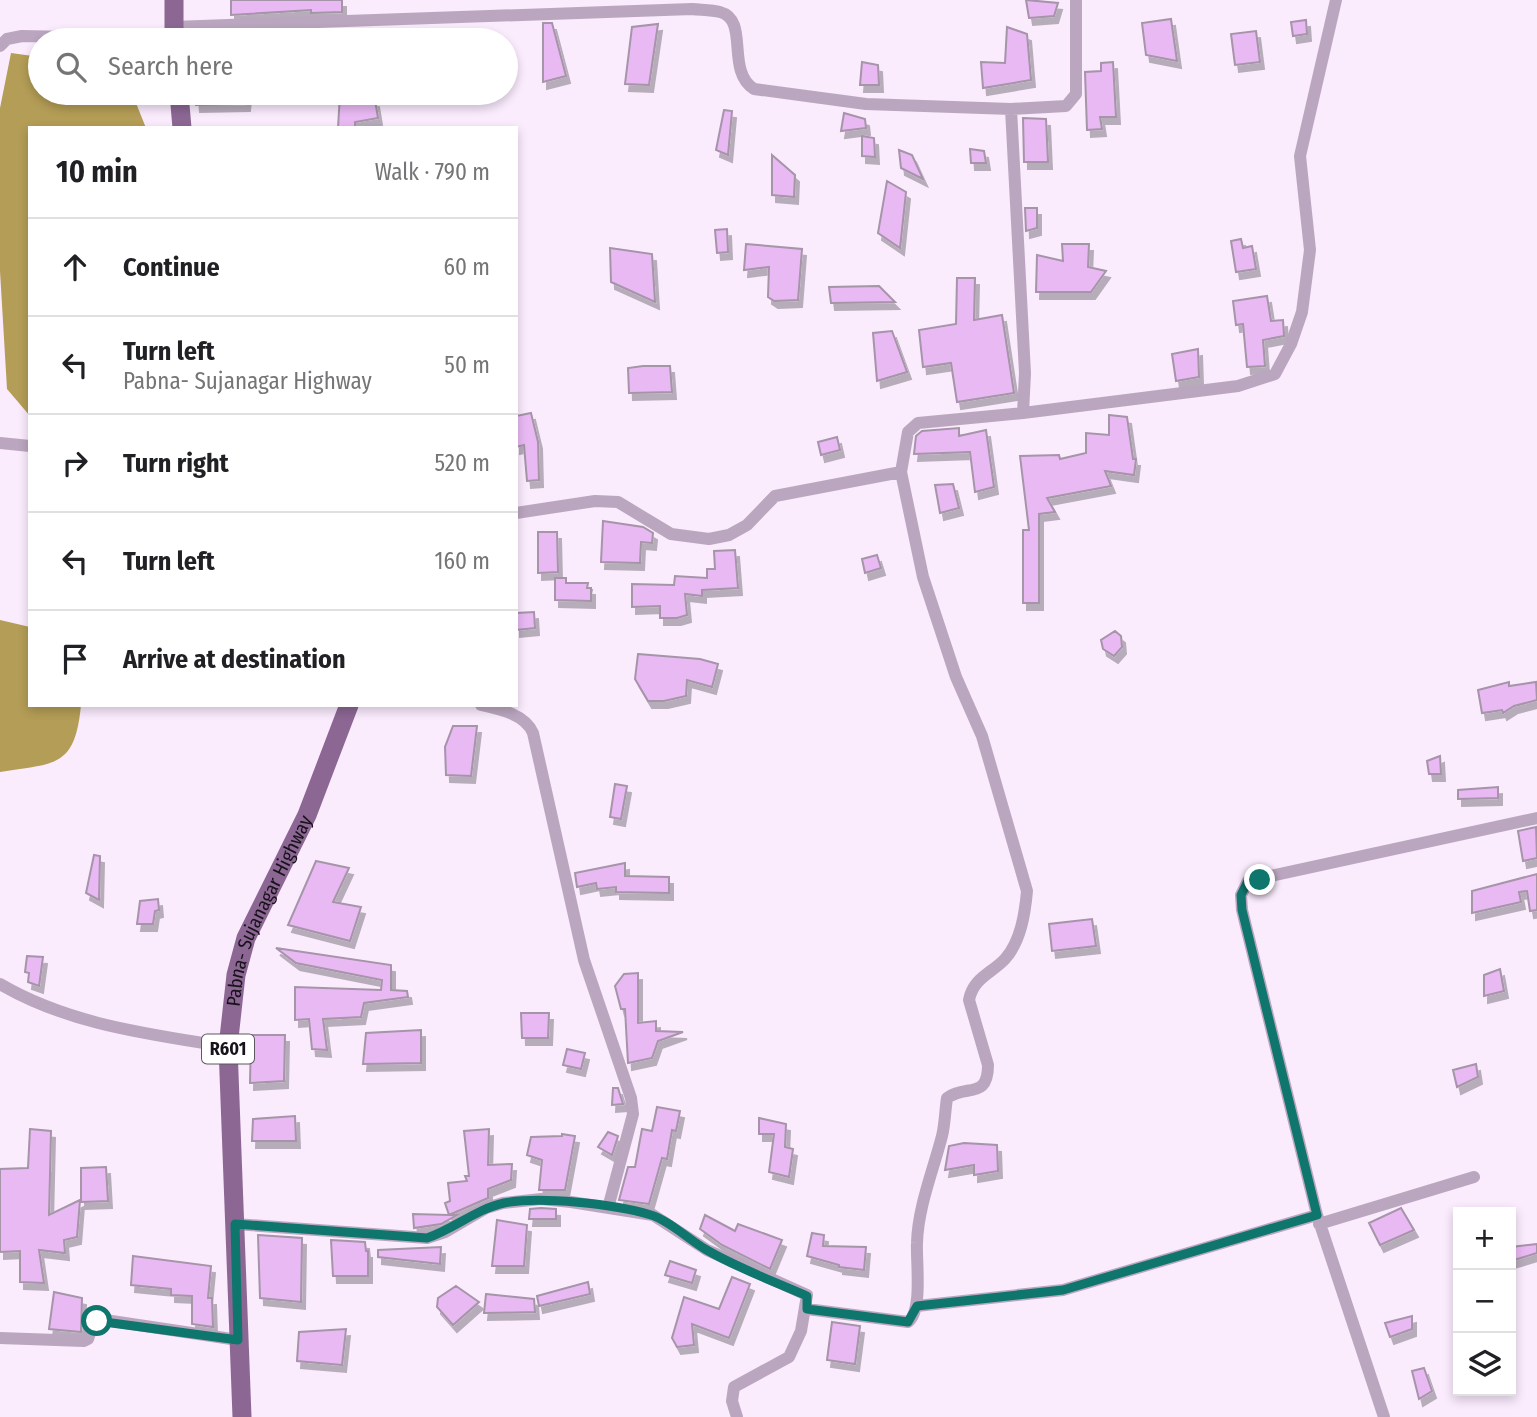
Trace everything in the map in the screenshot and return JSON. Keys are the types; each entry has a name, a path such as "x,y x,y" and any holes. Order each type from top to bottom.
{"main road":[{"path":"174,0 174,28"},
{"path":"181,105 182,126"},
{"name":"Pabna- Sujanagar Highway","path":"242,1417 228,1047 236,975 246,937 307,815 348,707"}],"street":[{"path":"313,28 692,9 721,12 731,17 735,26 738,71 744,82 754,89 866,104 1058,108 1066,106 1076,93 1076,0"},
{"path":"807,1309 908,1322 917,1306 917,1240 928,1182 943,1133 947,1098 979,1089 988,1076 988,1065 970,1000 971,991 1005,959 1016,941 1025,913 1027,891 982,736 957,677 923,577 901,472 908,432 918,423 1023,413 1238,386 1275,374 1291,344 1302,312 1310,250 1300,156 1336,0"},
{"path":"0,46 7,39 28,36"},
{"path":"1011,109 1026,394 1023,413"},
{"path":"0,443 28,446"},
{"path":"518,513 595,501 618,502 671,534 709,539 729,535 747,525 775,496 901,472"},
{"path":"487,707 520,718 529,724 533,733 584,960 631,1098 633,1114 608,1208"},
{"path":"1384,1417 1318,1219 1242,910 1241,895 1248,881 1537,818"},
{"path":"0,984 17,994 96,1025 228,1047"},
{"path":"917,1306 1063,1290 1474,1177"},
{"path":"235,1224 427,1238 445,1232 486,1208 503,1203 541,1199 653,1215 707,1250 807,1296 807,1309 801,1331 789,1357 734,1387 732,1401 737,1417"},
{"path":"0,1338 84,1341 88,1339 93,1324 105,1320 238,1340"}],"shaded area":[{"path":"11,53 28,55 28,105 137,105 145,126 28,126 28,414 7,389 0,271 0,108"},
{"path":"0,620 28,627 28,707 81,707 78,726 67,752 48,764 0,772"}],"building":[{"path":"231,0 342,0 342,12 311,13 311,10 231,15"},
{"path":"1026,0 1058,3 1054,16 1029,18"},
{"path":"1171,19 1177,61 1146,55 1142,23"},
{"path":"1306,20 1307,34 1293,36 1291,22"},
{"path":"543,23 552,23 566,76 543,82"},
{"path":"658,24 649,85 625,84 632,27"},
{"path":"1007,27 1027,34 1031,80 983,88 981,62 1005,63"},
{"path":"1256,31 1260,62 1235,65 1231,34"},
{"path":"862,62 878,65 879,85 860,85"},
{"path":"1113,62 1116,117 1100,117 1102,129 1087,130 1085,72 1101,71 1101,63"},
{"path":"339,105 376,105 378,118 355,122 355,126 338,126"},
{"path":"724,110 732,111 728,155 716,150"},
{"path":"844,113 865,119 866,128 841,131"},
{"path":"1023,118 1046,119 1048,162 1024,162"},
{"path":"862,136 874,138 875,157 862,156"},
{"path":"970,149 984,151 986,163 971,163"},
{"path":"899,150 912,155 923,179 901,168"},
{"path":"772,155 795,175 794,197 772,195"},
{"path":"887,181 906,192 900,248 878,233"},
{"path":"1025,208 1037,208 1037,228 1026,231"},
{"path":"727,229 728,252 717,253 715,230"},
{"path":"1241,239 1243,248 1252,246 1256,269 1236,272 1231,241"},
{"path":"746,244 802,249 798,300 774,301 768,297 769,267 744,270"},
{"path":"1062,244 1089,244 1088,267 1106,271 1091,292 1036,292 1037,255 1063,261"},
{"path":"610,248 652,254 655,302 611,282"},
{"path":"957,278 975,278 974,320 1002,315 1014,393 957,402 951,363 923,367 919,330 956,324"},
{"path":"879,286 895,302 831,303 829,287"},
{"path":"1267,296 1271,321 1283,320 1284,336 1263,340 1265,366 1247,367 1243,324 1236,325 1233,301"},
{"path":"892,331 907,372 877,381 873,333"},
{"path":"1198,349 1199,377 1176,381 1172,354"},
{"path":"670,366 672,392 629,393 628,368"},
{"path":"531,413 538,442 539,480 527,481 524,445 518,446 518,416"},
{"path":"1109,415 1127,417 1133,459 1136,459 1134,475 1105,471 1111,486 1047,498 1055,512 1039,514 1039,603 1023,603 1023,530 1029,530 1020,456 1059,455 1060,459 1086,453 1086,433 1109,435"},
{"path":"959,428 959,436 986,430 994,487 975,492 970,452 914,454 916,436 922,431"},
{"path":"837,437 840,450 821,455 818,442"},
{"path":"953,484 959,508 940,513 935,485"},
{"path":"603,521 643,527 653,533 652,543 641,542 640,563 601,562"},
{"path":"538,532 557,532 558,572 538,573"},
{"path":"735,550 738,588 702,590 702,596 685,594 687,615 677,618 660,618 660,606 632,607 632,584 674,585 675,576 707,578 707,569 715,569 714,551"},
{"path":"877,555 881,568 865,573 862,559"},
{"path":"555,578 566,578 566,583 588,583 587,588 591,588 591,601 555,600"},
{"path":"534,612 535,628 518,630 518,613"},
{"path":"1115,631 1121,636 1122,647 1114,656 1103,649 1101,640"},
{"path":"638,654 700,659 718,664 712,687 687,680 686,696 648,701 635,679"},
{"path":"1509,682 1509,686 1536,682 1537,700 1514,706 1503,713 1502,710 1482,713 1478,690"},
{"path":"453,726 477,726 471,776 446,775 445,747"},
{"path":"1440,756 1441,774 1429,774 1427,761"},
{"path":"615,784 627,786 621,819 610,817"},
{"path":"1498,787 1498,798 1458,799 1458,790"},
{"path":"1536,827 1537,858 1523,861 1518,831"},
{"path":"94,855 100,856 99,900 86,893"},
{"path":"316,861 349,868 333,902 361,907 350,941 288,925"},
{"path":"625,863 625,876 669,877 669,893 616,892 616,887 597,889 596,883 577,887 575,873"},
{"path":"1537,874 1537,910 1530,911 1527,891 1519,892 1521,902 1472,913 1472,891"},
{"path":"158,899 159,910 155,911 153,924 137,924 140,901"},
{"path":"1092,919 1096,946 1052,951 1049,924"},
{"path":"276,948 391,965 391,990 407,991 408,997 364,1003 361,1017 323,1019 327,1050 312,1049 309,1019 295,1020 295,987 381,990 382,980 296,963"},
{"path":"27,956 43,957 39,986 28,982 29,973 25,972"},
{"path":"1500,969 1504,991 1484,996 1484,975"},
{"path":"638,973 638,1023 656,1021 656,1031 683,1032 658,1041 652,1058 628,1063 625,1009 621,1009 615,986 624,974"},
{"path":"521,1013 549,1013 548,1038 522,1038"},
{"path":"421,1030 421,1063 363,1064 366,1033"},
{"path":"251,1035 285,1035 284,1081 250,1083"},
{"path":"567,1049 585,1053 581,1069 563,1065"},
{"path":"1476,1064 1478,1077 1457,1087 1453,1070"},
{"path":"613,1088 618,1088 623,1104 612,1105"},
{"path":"657,1107 680,1111 676,1131 672,1130 667,1159 662,1158 649,1204 619,1200 628,1167 635,1167 642,1129 652,1131"},
{"path":"295,1116 296,1141 252,1141 253,1119"},
{"path":"759,1118 786,1124 785,1147 793,1149 789,1177 769,1172 774,1134 759,1134"},
{"path":"30,1129 51,1131 49,1215 80,1200 77,1237 64,1240 65,1253 39,1250 44,1283 20,1282 20,1251 0,1252 0,1169 28,1168"},
{"path":"489,1129 488,1165 512,1164 511,1180 488,1189 488,1198 449,1215 445,1203 450,1201 448,1183 467,1181 465,1176 469,1176 464,1131"},
{"path":"608,1132 618,1136 612,1155 598,1147"},
{"path":"562,1134 575,1136 565,1190 539,1190 542,1160 527,1155 531,1137"},
{"path":"964,1143 997,1145 998,1171 974,1175 974,1165 945,1170 949,1146"},
{"path":"106,1167 108,1201 81,1202 81,1168"},
{"path":"1401,1208 1414,1230 1380,1245 1369,1223"},
{"path":"530,1209 556,1209 556,1219 529,1219"},
{"path":"413,1214 457,1215 441,1224 414,1228"},
{"path":"705,1215 735,1231 738,1224 782,1240 770,1269 722,1245 700,1229"},
{"path":"497,1220 527,1225 524,1266 492,1266"},
{"path":"812,1233 824,1235 823,1246 866,1247 864,1270 839,1267 807,1256"},
{"path":"258,1235 302,1238 301,1302 260,1298"},
{"path":"331,1240 365,1242 368,1251 368,1276 333,1276"},
{"path":"1537,1244 1537,1253 1516,1259 1516,1246"},
{"path":"441,1247 440,1264 378,1257 378,1250"},
{"path":"133,1256 211,1266 208,1298 212,1298 213,1327 192,1324 192,1296 171,1295 171,1289 131,1285"},
{"path":"670,1261 696,1270 692,1283 665,1275"},
{"path":"732,1277 750,1284 729,1338 692,1324 694,1345 677,1347 672,1338 684,1297 719,1309"},
{"path":"588,1282 590,1294 539,1306 537,1296"},
{"path":"456,1286 479,1302 453,1325 437,1307 438,1298"},
{"path":"54,1292 82,1298 81,1332 49,1329"},
{"path":"486,1294 534,1299 535,1312 484,1313"},
{"path":"1412,1316 1412,1329 1390,1337 1385,1323"},
{"path":"832,1322 860,1326 855,1364 827,1360"},
{"path":"346,1329 342,1365 297,1361 299,1332"},
{"path":"1424,1368 1432,1391 1419,1399 1412,1371"}],"route":[{"path":"97,1321 238,1340 235,1224 427,1238 445,1232 486,1208 503,1203 541,1199 571,1202 653,1215 707,1250 807,1296 807,1309 875,1320 908,1322 917,1306 1063,1290 1110,1279 1317,1215 1242,910 1241,895 1248,881 1260,880"}]}
